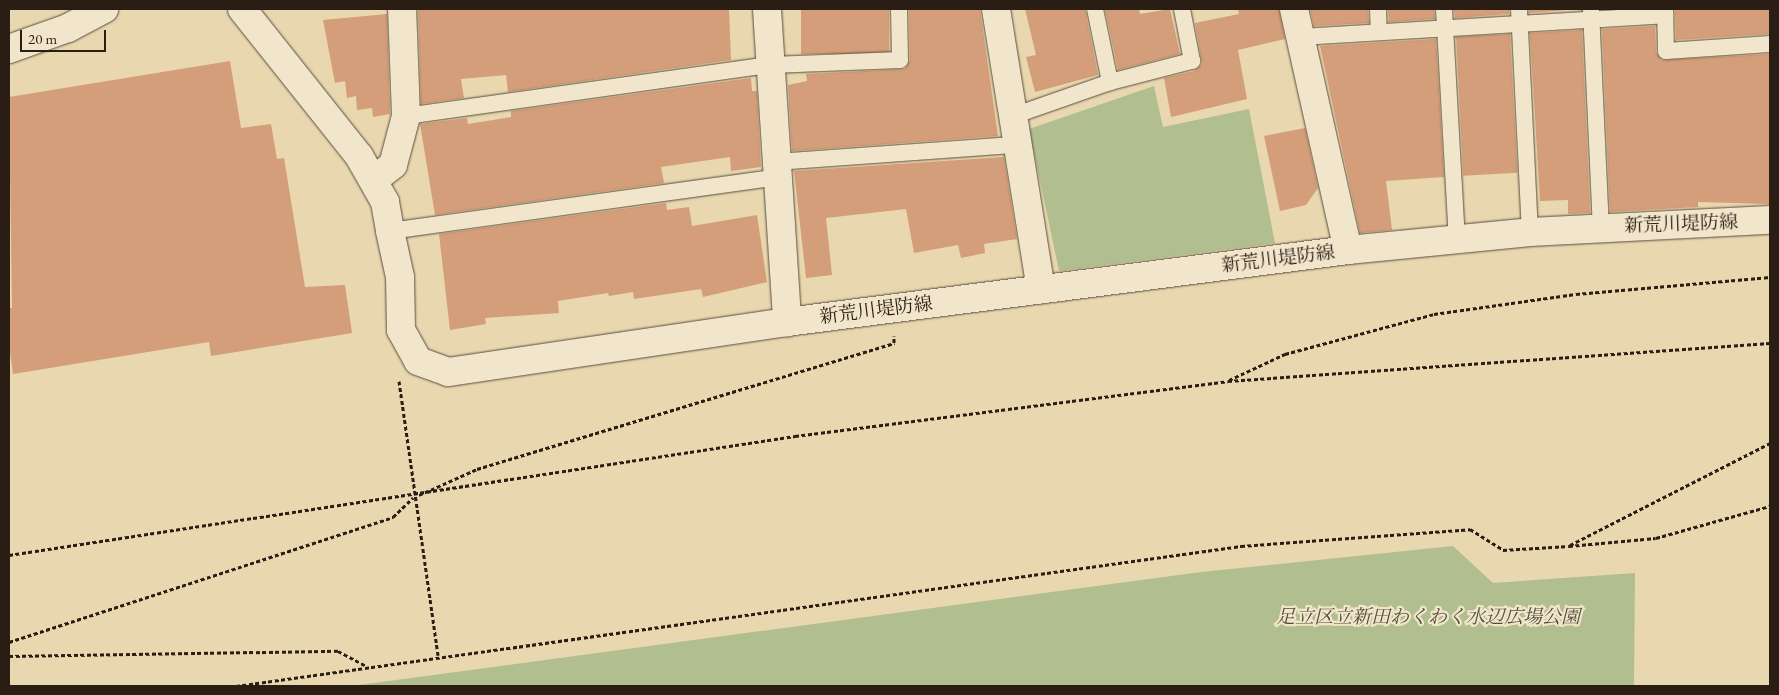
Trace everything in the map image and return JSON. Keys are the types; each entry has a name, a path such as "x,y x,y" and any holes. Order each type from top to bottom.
{"street":[{"path":"9,49 68,28 104,9"},
{"path":"242,9 375,180 385,202 390,231"},
{"path":"375,180 394,165 406,116 402,9"},
{"path":"766,9 787,322"},
{"path":"996,9 1010,117 1041,289"},
{"path":"1294,9 1348,250"},
{"name":"新荒川堤防線","path":"390,231 400,277 401,330 418,361 448,372 787,322 1348,250 1457,238 1600,227 1770,220"}],"lane":[{"path":"406,116 771,65 900,60 899,9"},
{"path":"1095,9 1110,82"},
{"path":"1010,117 1110,82 1192,61 1182,9"},
{"path":"1378,9 1379,32"},
{"path":"1444,9 1457,238"},
{"path":"1300,37 1445,28 1519,16 1665,12 1666,51 1770,44"},
{"path":"1591,14 1600,227"},
{"path":"1519,16 1530,232"},
{"path":"390,231 777,170 1015,145"}],"path":[{"path":"1228,381 1285,354 1434,314 1576,294 1770,278"},
{"path":"9,642 393,517 414,497 477,469 894,343 894,331 884,332"},
{"path":"9,555 414,497 796,436 1228,381 1770,343"},
{"path":"399,380 414,497 438,655"},
{"path":"1569,546 1610,521 1770,443"},
{"path":"236,686 438,655 577,641 1241,546 1470,528 1503,550 1569,546 1656,538 1770,506"},
{"path":"9,656 338,651 366,666"}],"green space":[{"path":"1154,86 1163,127 1249,109 1275,243 1059,271 1029,129"},
{"name":"足立区立新田わくわく水辺広場公園","path":"1453,546 1493,583 1635,573 1634,686 351,686 1201,572"}],"building":[{"path":"418,9 729,9 731,60 508,92 506,75 461,79 464,98 421,104"},
{"path":"801,9 889,9 889,54 801,54"},
{"path":"909,9 980,9 998,136 792,151 788,85 807,81 806,74 905,69 910,60"},
{"path":"1025,9 1085,9 1098,75 1035,92 1026,57 1036,55"},
{"path":"1105,9 1139,9 1140,14 1170,9 1180,54 1118,70"},
{"path":"1238,9 1279,9 1285,39 1238,50 1247,99 1171,117 1164,78 1194,71 1202,64 1195,23 1239,14"},
{"path":"1310,9 1368,9 1369,23 1314,26"},
{"path":"1388,9 1434,9 1435,19 1389,22"},
{"path":"1454,9 1509,9 1509,14 1455,18"},
{"path":"1529,9 1581,9 1529,13"},
{"path":"1675,9 1770,9 1770,34 1676,40"},
{"path":"387,14 390,114 373,117 372,108 357,110 356,96 347,98 345,81 335,83 323,20"},
{"path":"1655,26 1656,52 1662,60 1770,54 1769,204 1698,202 1698,207 1610,212 1602,29"},
{"path":"1582,30 1590,213 1568,214 1568,200 1540,201 1530,33"},
{"path":"1510,34 1517,173 1463,176 1456,37"},
{"path":"1436,39 1444,177 1386,181 1392,230 1360,233 1320,46"},
{"path":"230,61 241,128 271,124 277,159 284,158 305,287 345,285 352,333 211,356 209,342 13,374 9,344 9,308 12,308 9,97"},
{"path":"751,78 752,91 757,91 761,167 731,171 730,157 661,167 664,183 435,215 420,124 467,118 468,124 511,117 511,111"},
{"path":"1305,128 1318,188 1306,205 1280,211 1264,136"},
{"path":"1004,157 1017,239 984,244 985,253 961,258 958,245 914,253 906,209 826,218 832,275 806,278 794,171"},
{"path":"666,203 667,210 689,207 692,226 757,215 767,282 703,297 701,289 634,299 633,292 609,296 608,293 558,301 559,313 485,318 486,324 450,330 439,234"}]}
